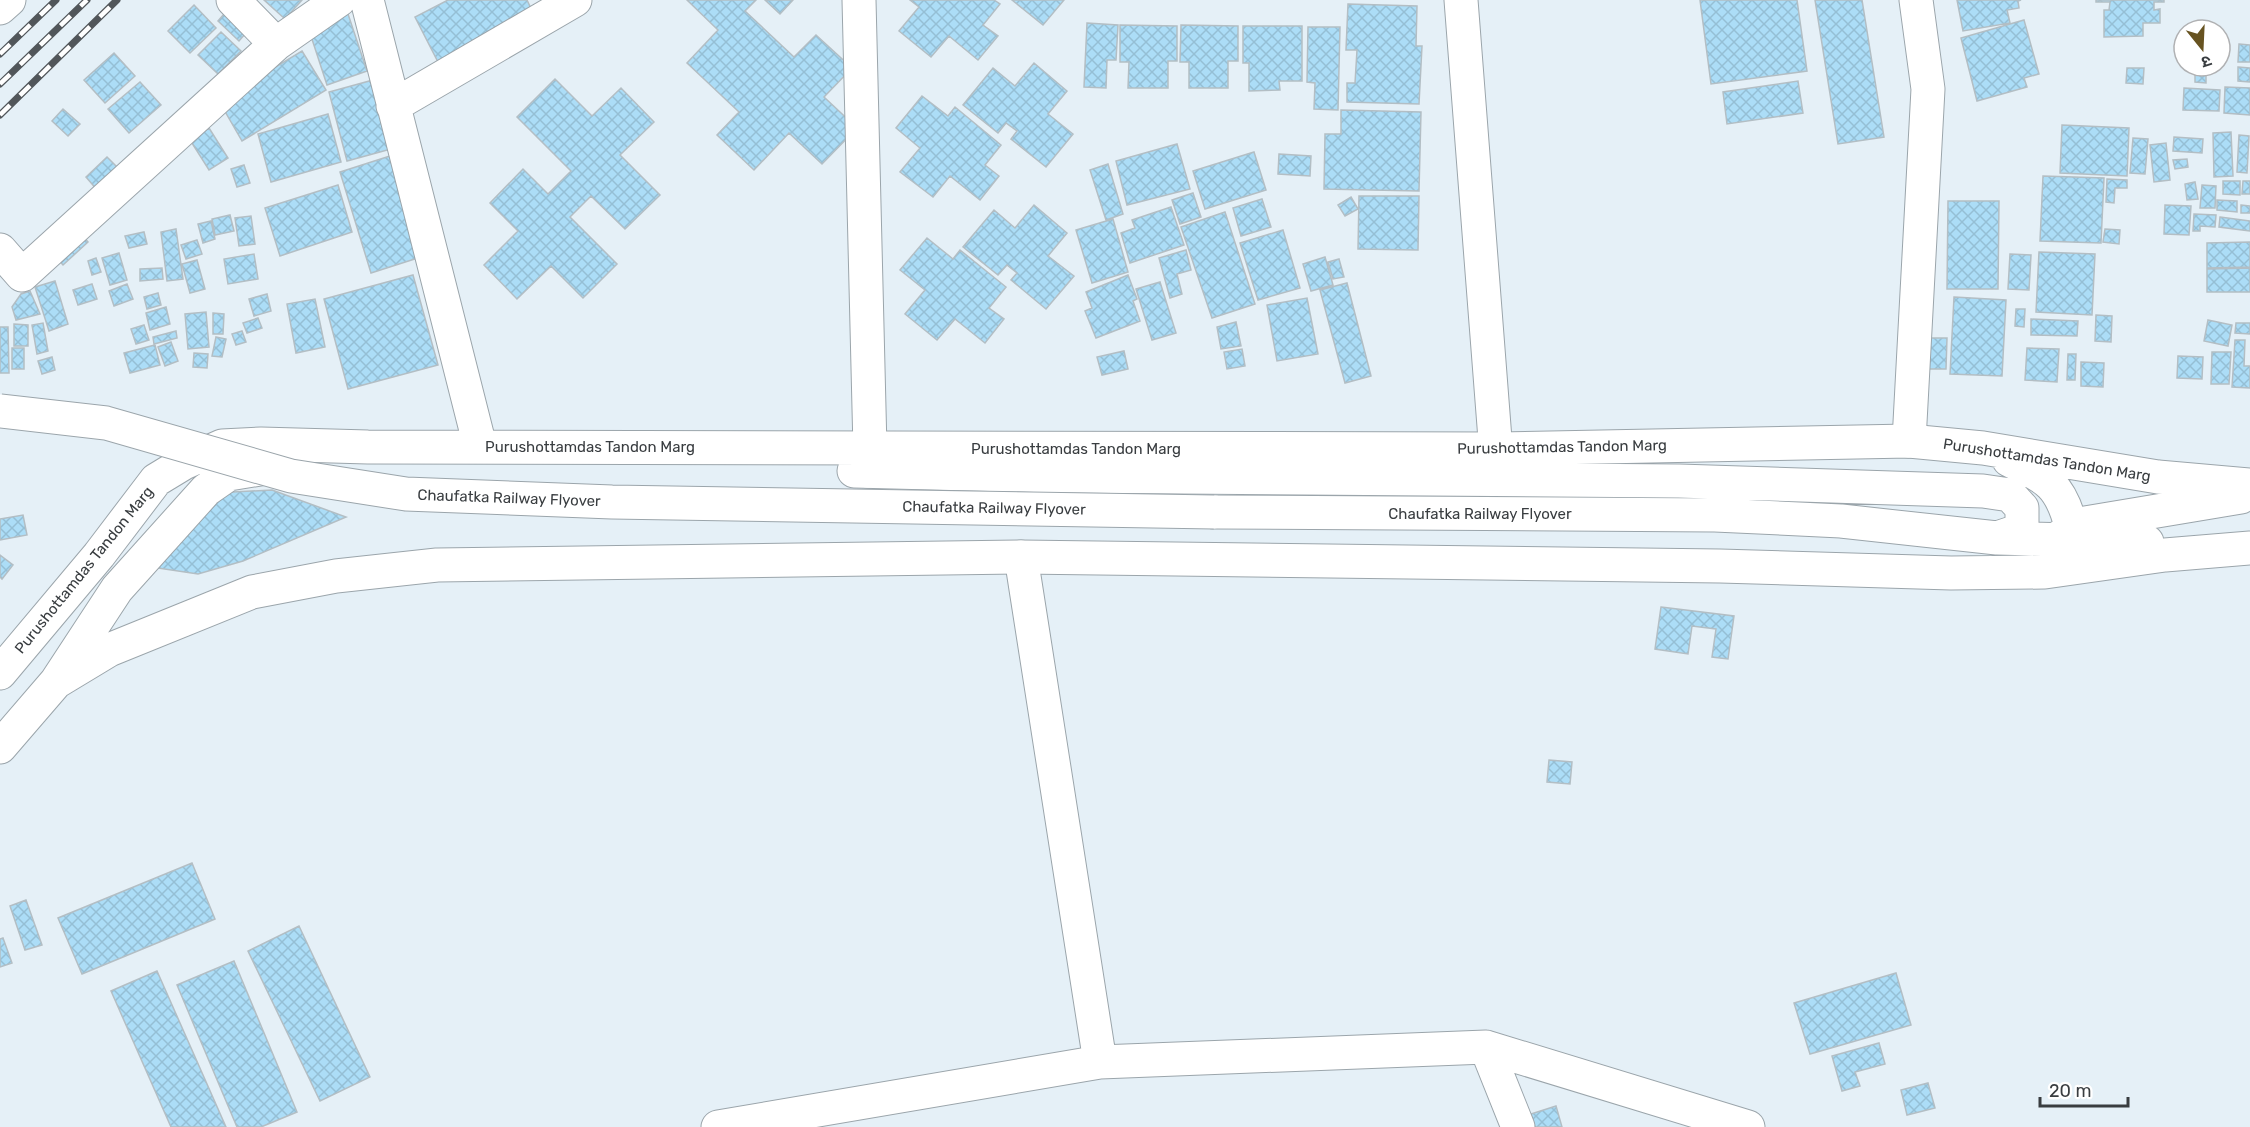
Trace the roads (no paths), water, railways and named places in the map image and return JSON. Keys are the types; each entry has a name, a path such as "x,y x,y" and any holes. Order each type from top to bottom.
{"main road":[{"path":"0,8 9,0"},
{"path":"233,0 276,44"},
{"path":"0,250 22,274 276,44 339,0"},
{"path":"367,0 480,446"},
{"path":"393,106 575,0"},
{"path":"859,0 868,460"},
{"path":"1461,0 1498,464"},
{"path":"1909,441 1928,89 1916,0"},
{"name":"Chaufatka Railway Flyover","path":"0,411 106,423 291,476 406,494 612,502 1214,512 1715,515 1840,521 1997,538 2063,532"},
{"name":"Purushottamdas Tandon Marg","path":"1498,464 1909,441 1983,448 2158,477 2250,485"},
{"name":"Purushottamdas Tandon Marg","path":"0,673 99,555 156,480 184,463 222,446 480,446 868,460"},
{"path":"1983,448 2043,476 2066,508 2063,532"},
{"path":"0,747 56,682 117,589 206,490 229,474 300,462 868,460 1052,476 1498,464 1679,481 1983,491 2010,495 2022,508 2022,523 2018,531 1997,538"},
{"path":"2063,532 2250,495"},
{"path":"2063,532 2250,546"},
{"path":"56,682 109,650 252,592 336,576 437,565 1021,557 1720,566 1975,573 2045,572 2250,546"},
{"path":"1021,557 1100,1062"},
{"path":"1486,1047 1518,1127"},
{"path":"718,1127 1100,1062 1486,1047 1748,1127"}],"railway":[{"path":"0,54 56,0"},
{"path":"0,84 87,0"},
{"path":"0,115 117,0"}]}
